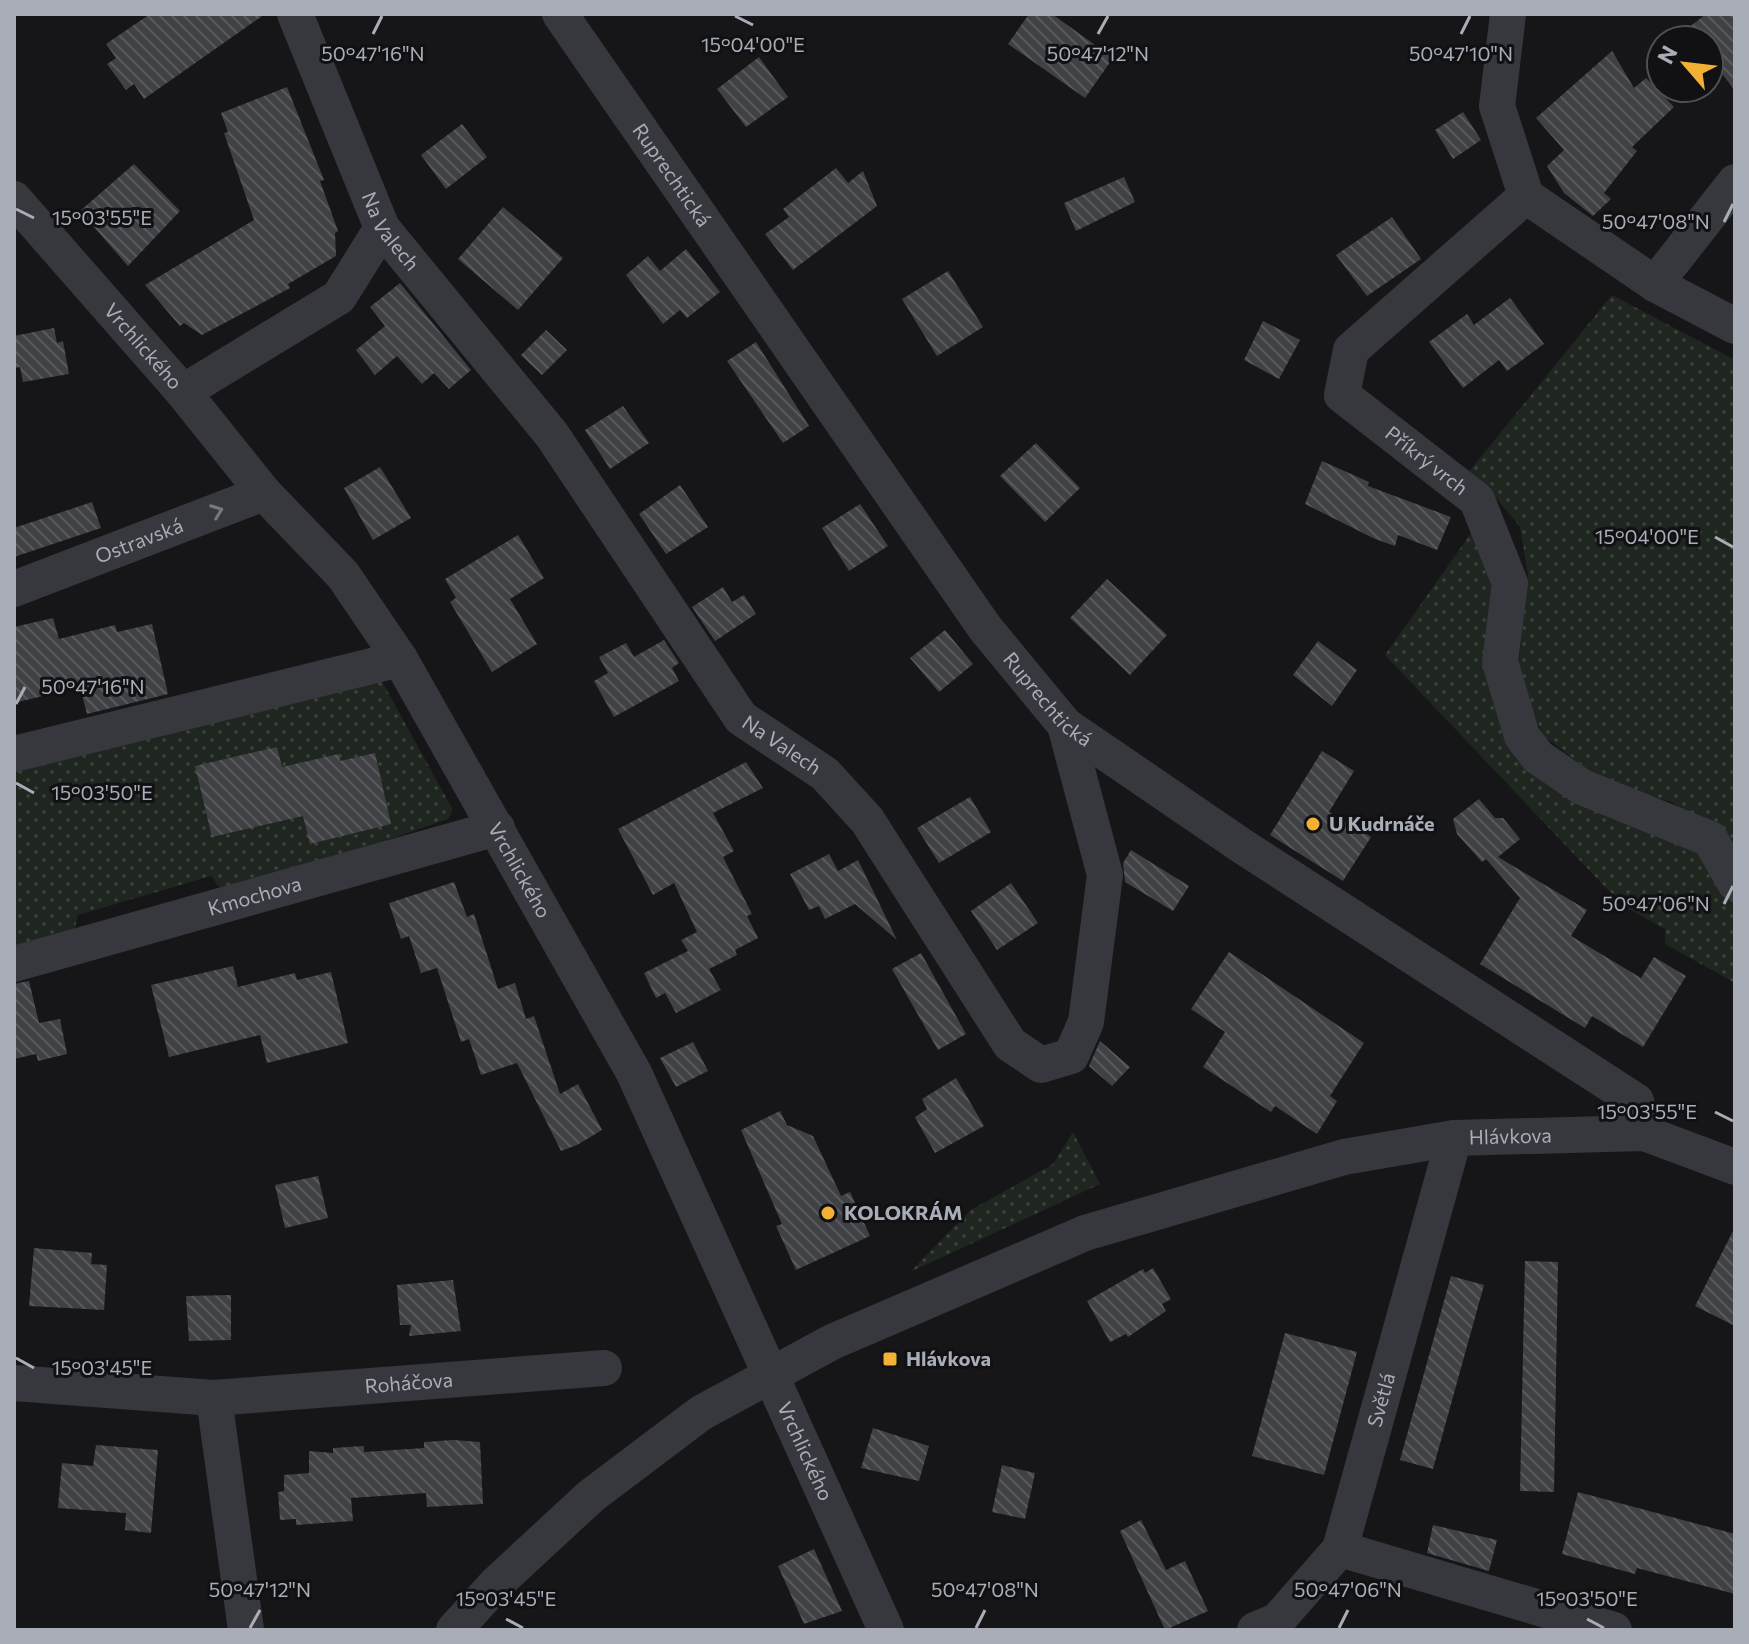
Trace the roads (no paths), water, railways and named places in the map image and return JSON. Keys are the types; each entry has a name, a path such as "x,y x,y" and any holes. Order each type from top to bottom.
{"street":[{"name":"Na Valech","path":"295,14 382,228 552,435 741,718 825,774 867,820 1010,1044 1041,1065 1071,1056 1086,1022 1105,875 1065,725"},
{"name":"Ruprechtická","path":"560,14 985,628 1065,725 1265,861 1636,1101 1644,1133"},
{"path":"1508,14 1497,106 1526,196 1655,284 1735,326"},
{"path":"1655,284 1735,182"},
{"name":"Příkrý vrch","path":"1526,196 1351,350 1342,395 1477,500 1510,583 1500,662 1522,736 1538,757 1582,787 1710,839 1735,883"},
{"name":"Vrchlického","path":"14,199 26,230 183,392 264,493 343,575 400,659 634,1073 886,1630"},
{"path":"183,392 339,297 382,228"},
{"name":"Ostravská","path":"14,589 264,493"},
{"path":"14,754 400,659"},
{"name":"Kmochova","path":"14,964 497,828"},
{"path":"1644,1133 1735,1167"},
{"name":"Hlávkova","path":"454,1630 497,1583 591,1496 701,1413 832,1342 1085,1233 1344,1157 1454,1138 1644,1133"},
{"name":"Světlá","path":"1255,1630 1277,1621 1340,1549 1454,1138"},
{"name":"Roháčova","path":"14,1383 214,1398 604,1368"},
{"path":"214,1398 246,1630"},
{"path":"1340,1549 1614,1630"}],"place":[{"name":"U Kudrnáče","path":"1313,824"},
{"name":"KOLOKRÁM","path":"828,1213"},
{"name":"Hlávkova","path":"890,1359"}]}
